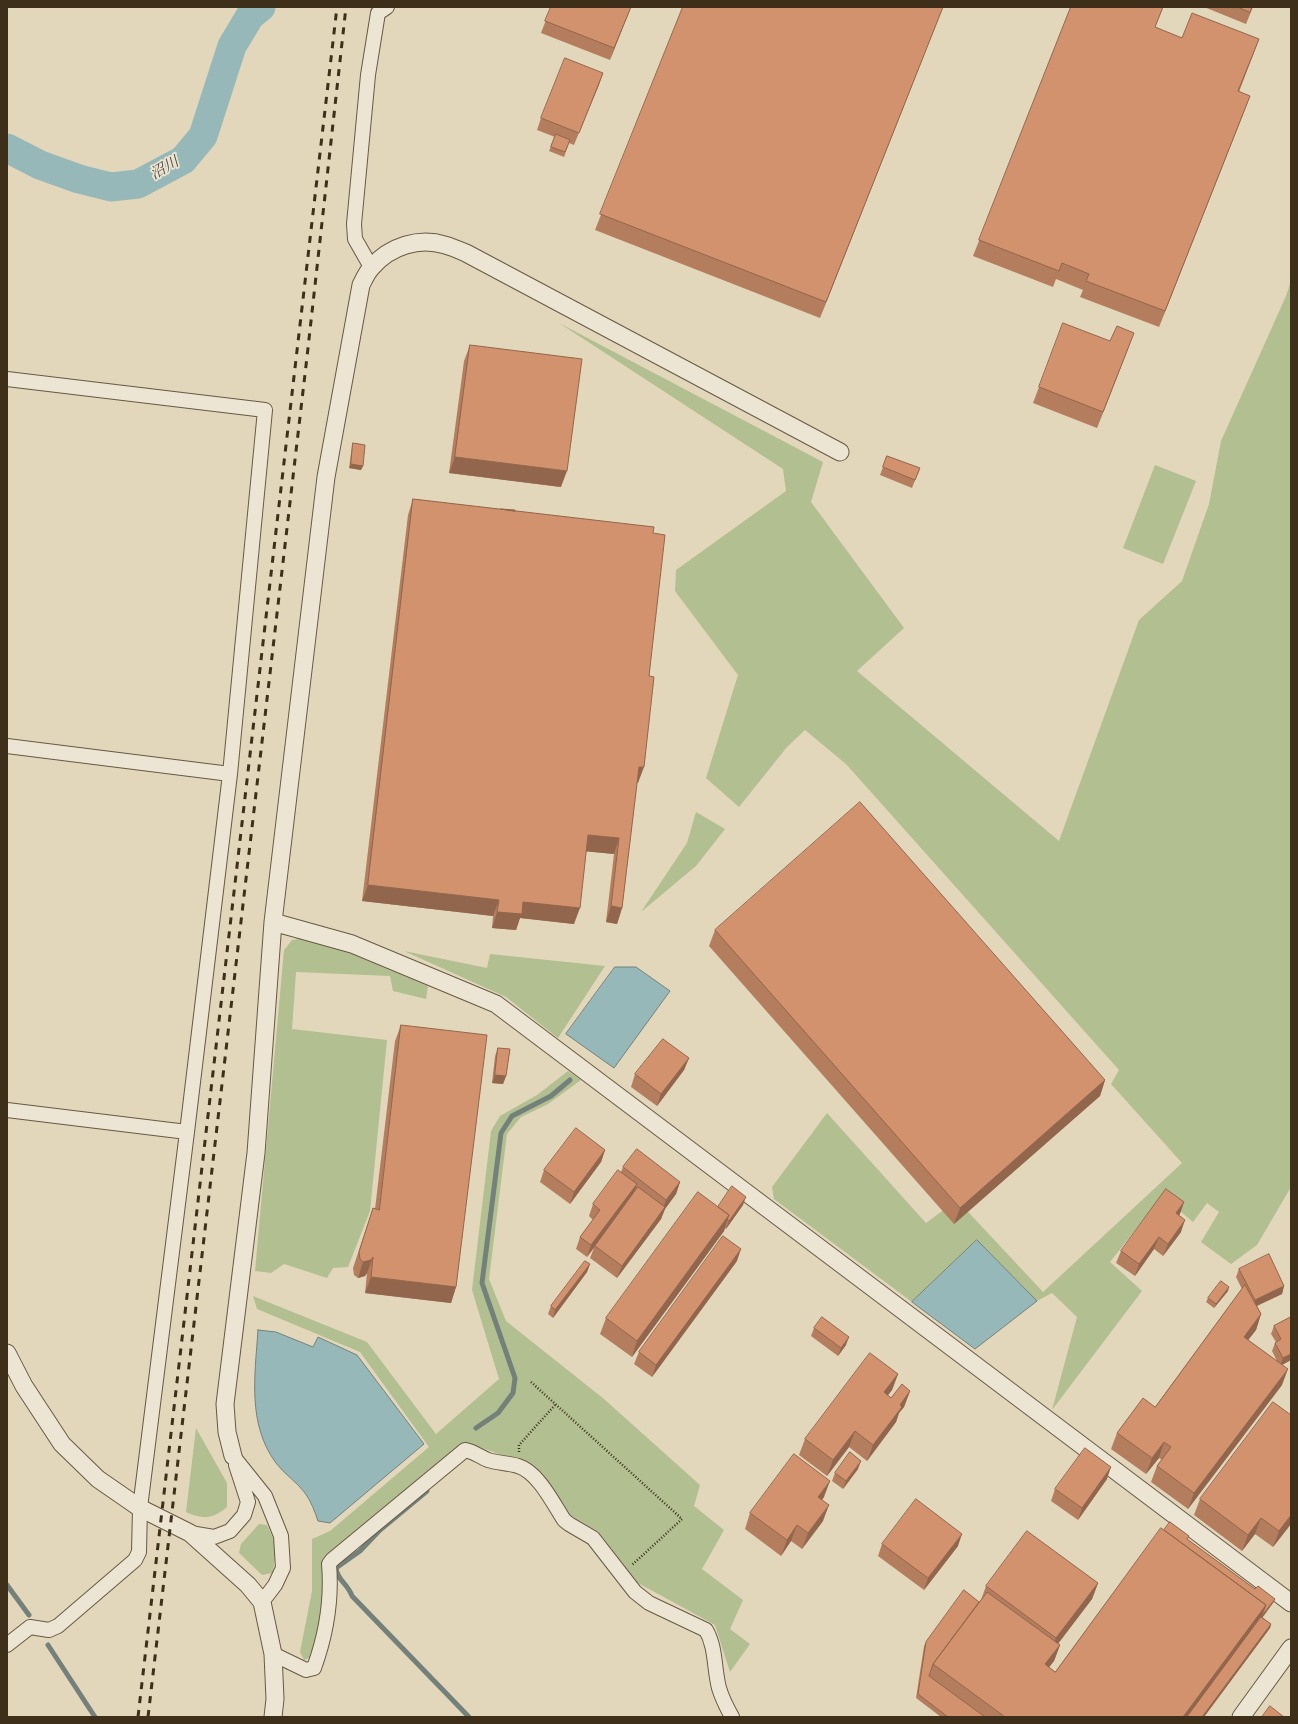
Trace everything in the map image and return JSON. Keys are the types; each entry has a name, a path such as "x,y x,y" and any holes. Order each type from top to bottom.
{"street":[{"path":"371,268 355,239 354,224 368,75 378,13 387,7"},
{"path":"190,1533 214,1537 230,1531 244,1515 248,1502 227,1432 225,1404 256,1153 273,922 326,477 361,285 371,268 386,254 403,245 424,242 445,244 466,253 840,452"},
{"path":"7,378 265,410 230,774 140,1508 139,1552 135,1560 58,1626 49,1630 30,1627 7,1645"},
{"path":"7,746 230,774"},
{"path":"273,922 352,944 496,1004 1291,1603"},
{"path":"7,1110 187,1132"},
{"path":"7,1353 24,1386 62,1444 98,1480 140,1508 190,1533 248,1585 262,1602 273,1654 275,1699 273,1717"},
{"path":"273,1654 306,1670 314,1668 320,1652 327,1614 331,1586 329,1564 465,1450 488,1460 519,1466 527,1470 535,1477 569,1524 594,1538 635,1592 649,1603 706,1630 710,1636 717,1665 719,1687 723,1700 732,1717"},
{"path":"233,1456 265,1496 281,1536 283,1568 275,1585 262,1602"},
{"path":"1241,1717 1291,1648"}],"path":[{"path":"531,1382 682,1519 622,1575"},
{"path":"519,1466 519,1445 555,1404"}],"green space":[{"path":"1291,281 1291,1187 1257,1245 1231,1264 1201,1242 1219,1212 1207,1203 1193,1222 1162,1196 1110,1262 1142,1291 1052,1410 1077,1317 1052,1293 1037,1301 977,1240 912,1302 774,1199 772,1187 827,1113 926,1223 957,1200 1043,1292 1182,1163 1111,1084 1119,1070 846,764 805,730 787,747 739,807 706,778 738,675 675,591 676,570 786,491 783,469 559,323 823,462 811,502 904,628 857,671 1059,841 1139,620 1182,581 1209,504 1221,441 1286,296"},
{"path":"1155,465 1196,481 1163,564 1123,548"},
{"path":"696,812 725,829 696,866 641,912 687,843"},
{"path":"311,937 428,986 426,999 393,991 390,976 296,972 292,1029 387,1040 370,1211 348,1267 333,1268 327,1278 284,1264 271,1273 255,1271 284,950 292,940"},
{"path":"404,951 487,968 490,954 605,966 558,1038 506,997"},
{"path":"568,1071 581,1080 548,1104 521,1117 507,1134 489,1279 506,1321 604,1399 700,1485 694,1506 724,1530 702,1569 743,1600 730,1629 750,1644 730,1672 715,1625 638,1583 598,1531 570,1515 533,1466 465,1442 322,1561 325,1589 312,1657 304,1660 300,1652 312,1591 312,1539 330,1531 429,1447 360,1352 257,1309 253,1296 367,1342 436,1434 499,1379 472,1290 491,1131 500,1116 537,1095"},
{"path":"196,1428 227,1483 227,1507 217,1514 208,1517 192,1515 186,1512"},
{"path":"259,1524 267,1525 276,1545 273,1573 262,1575 239,1553 241,1544"}],"water":[{"path":"615,967 636,967 670,991 614,1068 566,1034"},
{"path":"977,1240 1037,1301 975,1349 912,1302"},
{"path":"258,1330 276,1332 313,1347 318,1337 357,1355 424,1444 330,1523 318,1521 307,1496 276,1463 267,1448 261,1432 255,1399 255,1364"}],"building":[{"path":"551,7 631,7 614,48 545,21"},
{"path":"683,7 943,7 826,302 600,214"},
{"path":"1071,7 1163,7 1155,27 1182,38 1192,13 1259,39 1238,91 1250,96 1165,311 1086,281 1089,274 1062,263 1059,271 979,240"},
{"path":"1238,7 1252,7 1250,12"},
{"path":"565,58 603,73 579,133 541,118"},
{"path":"556,134 570,140 565,152 551,147"},
{"path":"1063,323 1110,341 1117,326 1134,333 1103,412 1039,387"},
{"path":"470,345 582,359 567,471 455,457"},
{"path":"353,443 365,445 363,466 351,464"},
{"path":"887,456 920,468 915,480 883,467"},
{"path":"413,499 654,527 653,533 665,535 649,676 654,677 644,767 639,767 622,908 611,906 619,838 588,835 580,908 523,902 522,914 497,912 499,900 368,885"},
{"path":"860,802 1105,1080 960,1208 715,930"},
{"path":"401,1025 487,1035 456,1287 371,1277 373,1257 371,1260 363,1262 360,1259 359,1252 373,1208 379,1210"},
{"path":"663,1039 689,1058 661,1094 635,1074"},
{"path":"498,1048 510,1049 506,1076 495,1075"},
{"path":"576,1128 605,1150 574,1192 544,1170"},
{"path":"637,1149 680,1182 666,1200 623,1167"},
{"path":"618,1170 637,1184 591,1245 580,1237 600,1210 593,1204"},
{"path":"732,1186 746,1197 729,1221 727,1220 729,1215 718,1207"},
{"path":"638,1187 665,1207 622,1266 595,1246"},
{"path":"1166,1189 1184,1202 1176,1213 1185,1220 1168,1244 1159,1237 1139,1264 1121,1251"},
{"path":"698,1192 729,1215 637,1341 606,1318"},
{"path":"723,1236 741,1249 656,1365 639,1352"},
{"path":"1269,1254 1284,1286 1255,1300 1239,1269"},
{"path":"585,1261 590,1264 555,1310 551,1306"},
{"path":"1221,1281 1229,1287 1216,1304 1208,1298"},
{"path":"1245,1285 1261,1314 1244,1337 1288,1369 1194,1493 1157,1466 1171,1447 1164,1442 1152,1458 1117,1433 1143,1398 1155,1407"},
{"path":"822,1317 849,1337 841,1348 814,1328"},
{"path":"1291,1317 1291,1354 1283,1358 1275,1343 1281,1339 1274,1326"},
{"path":"870,1353 898,1374 884,1392 891,1398 902,1384 910,1391 900,1405 902,1407 873,1445 855,1431 833,1460 805,1439"},
{"path":"1273,1402 1291,1415 1291,1515 1279,1531 1261,1518 1248,1535 1200,1499"},
{"path":"1085,1448 1111,1467 1082,1508 1055,1489"},
{"path":"850,1452 861,1461 846,1481 835,1473"},
{"path":"794,1454 830,1481 818,1497 829,1505 808,1533 797,1525 787,1540 750,1513"},
{"path":"916,1499 962,1534 928,1578 882,1544"},
{"path":"1170,1522 1189,1536 1187,1539 1255,1589 1258,1586 1275,1599 1261,1617 1266,1605 1164,1530"},
{"path":"1161,1528 1266,1605 1183,1717 1005,1717 933,1664 987,1592 1060,1645 1045,1664 1055,1672"},
{"path":"1027,1531 1098,1583 1056,1638 986,1586"},
{"path":"964,1590 979,1602 933,1664 929,1676 985,1717 948,1717 918,1694 926,1642"},
{"path":"1261,1617 1271,1624 1202,1717 1187,1717"},
{"path":"1270,1706 1284,1717 1262,1717"}],"waterway":[{"name":"沼川","path":"7,148 40,165 79,179 111,187 138,184 183,160 203,136 232,46 250,16 261,7"},
{"path":"476,1428 498,1413 513,1393 515,1378 482,1283 501,1133 512,1116 551,1096 570,1080"},
{"path":"427,1491 380,1530 360,1551 336,1568 338,1576 348,1588 352,1596 469,1717"},
{"path":"7,1585 29,1615"},
{"path":"48,1645 95,1717"}],"railway":[{"path":"138,1717 337,7"},
{"path":"148,1717 307,357 346,7"}]}
